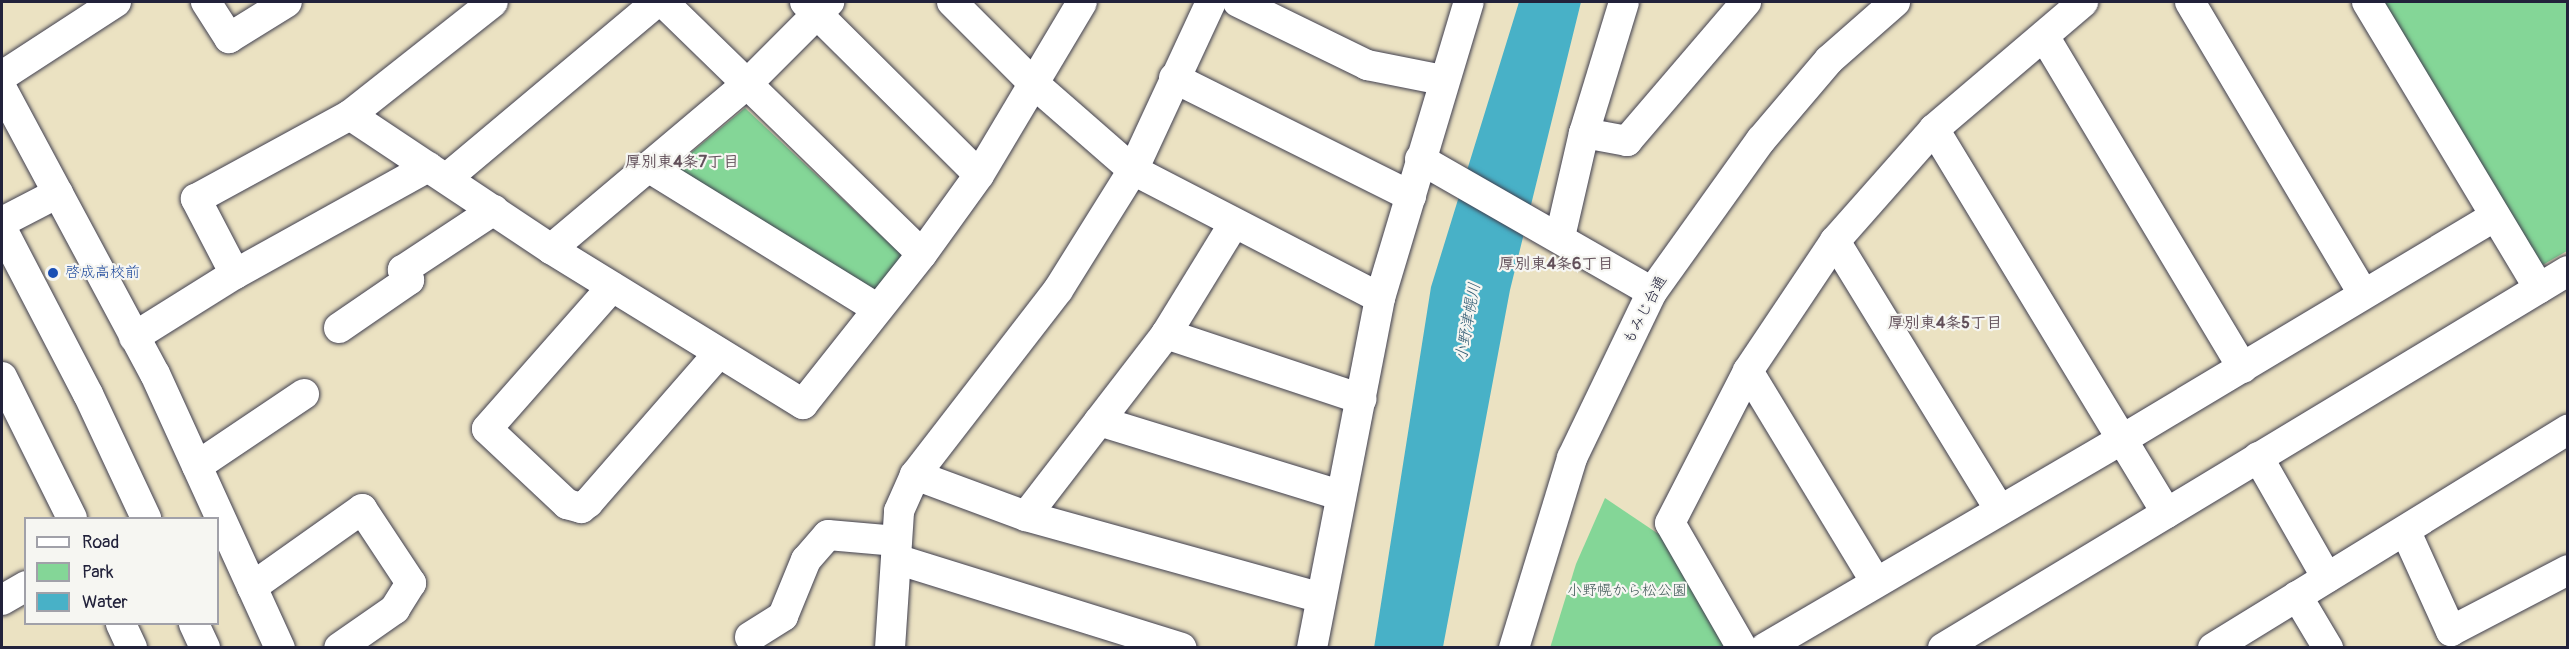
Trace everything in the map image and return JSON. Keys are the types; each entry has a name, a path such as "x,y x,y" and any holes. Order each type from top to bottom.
{"street":[{"path":"2,76 116,2"},
{"path":"206,2 229,38 287,2"},
{"path":"235,274 196,199 350,115 493,2"},
{"path":"134,337 235,274 438,173 657,2"},
{"path":"663,2 922,254"},
{"path":"952,2 1032,82 1133,170 1233,225 1380,298"},
{"path":"350,115 551,249 803,404 922,254 979,175 1032,82 1082,2"},
{"path":"890,648 899,511 915,475 1058,290 1133,170 1211,2"},
{"path":"1238,2 1367,65 1443,80"},
{"path":"1312,648 1380,298 1443,80 1469,2"},
{"path":"1560,237 1584,133 1624,2"},
{"path":"1584,133 1627,141 1746,2"},
{"name":"もみじ台通","path":"1514,648 1572,458 1652,292 1761,140 1829,60 1895,2"},
{"path":"1742,648 1670,523 1748,371 1835,241 1934,129 2084,2"},
{"path":"2190,2 2363,293"},
{"path":"2367,2 2539,288"},
{"path":"551,249 748,83 817,5 979,175"},
{"path":"2044,36 2243,368"},
{"path":"1174,78 1411,196"},
{"path":"2,89 134,337 197,466 280,648"},
{"path":"1934,129 2167,513"},
{"path":"1420,159 1560,237 1652,292"},
{"path":"648,167 878,309"},
{"path":"2,222 58,193"},
{"path":"339,328 409,280 403,270 494,210"},
{"path":"1765,648 1875,581 2243,368 2363,293 2495,216"},
{"path":"1026,516 1166,334 1233,225"},
{"path":"2,229 88,394 145,517"},
{"path":"1835,241 1999,509"},
{"path":"1943,648 2568,271"},
{"path":"612,287 488,429 567,504 581,508 588,503 719,353"},
{"path":"1166,334 1361,399"},
{"path":"1748,371 1875,581"},
{"path":"2,377 71,517"},
{"path":"197,466 304,394"},
{"path":"1099,421 1340,495"},
{"path":"2213,648 2406,532 2568,430"},
{"path":"2258,457 2327,578"},
{"path":"915,475 1026,516 1322,598"},
{"path":"252,587 362,509 411,583 395,609 339,648"},
{"path":"2406,532 2451,632 2568,570"},
{"path":"750,637 783,616 806,560 828,535 896,550 1181,648"},
{"path":"2,600 24,587"},
{"path":"2297,596 2328,648"},
{"path":"121,625 132,648"},
{"path":"194,625 205,648"}],"green space":[{"path":"2380,2 2567,2 2567,251 2534,270"},
{"path":"745,108 903,256 871,295 669,171"},
{"name":"小野幌から松公園","path":"1605,498 1660,535 1724,647 1550,648 1576,564"}],"water":[{"name":"小野津幌川","path":"1519,2 1581,2 1510,290 1443,647 1374,648 1431,287"}],"place":[{"name":"啓成高校前","path":"53,273"}],"district":[{"name":"厚別東4条7丁目","path":"682,162"},
{"name":"厚別東4条6丁目","path":"1556,264"},
{"name":"厚別東4条5丁目","path":"1945,323"}]}
